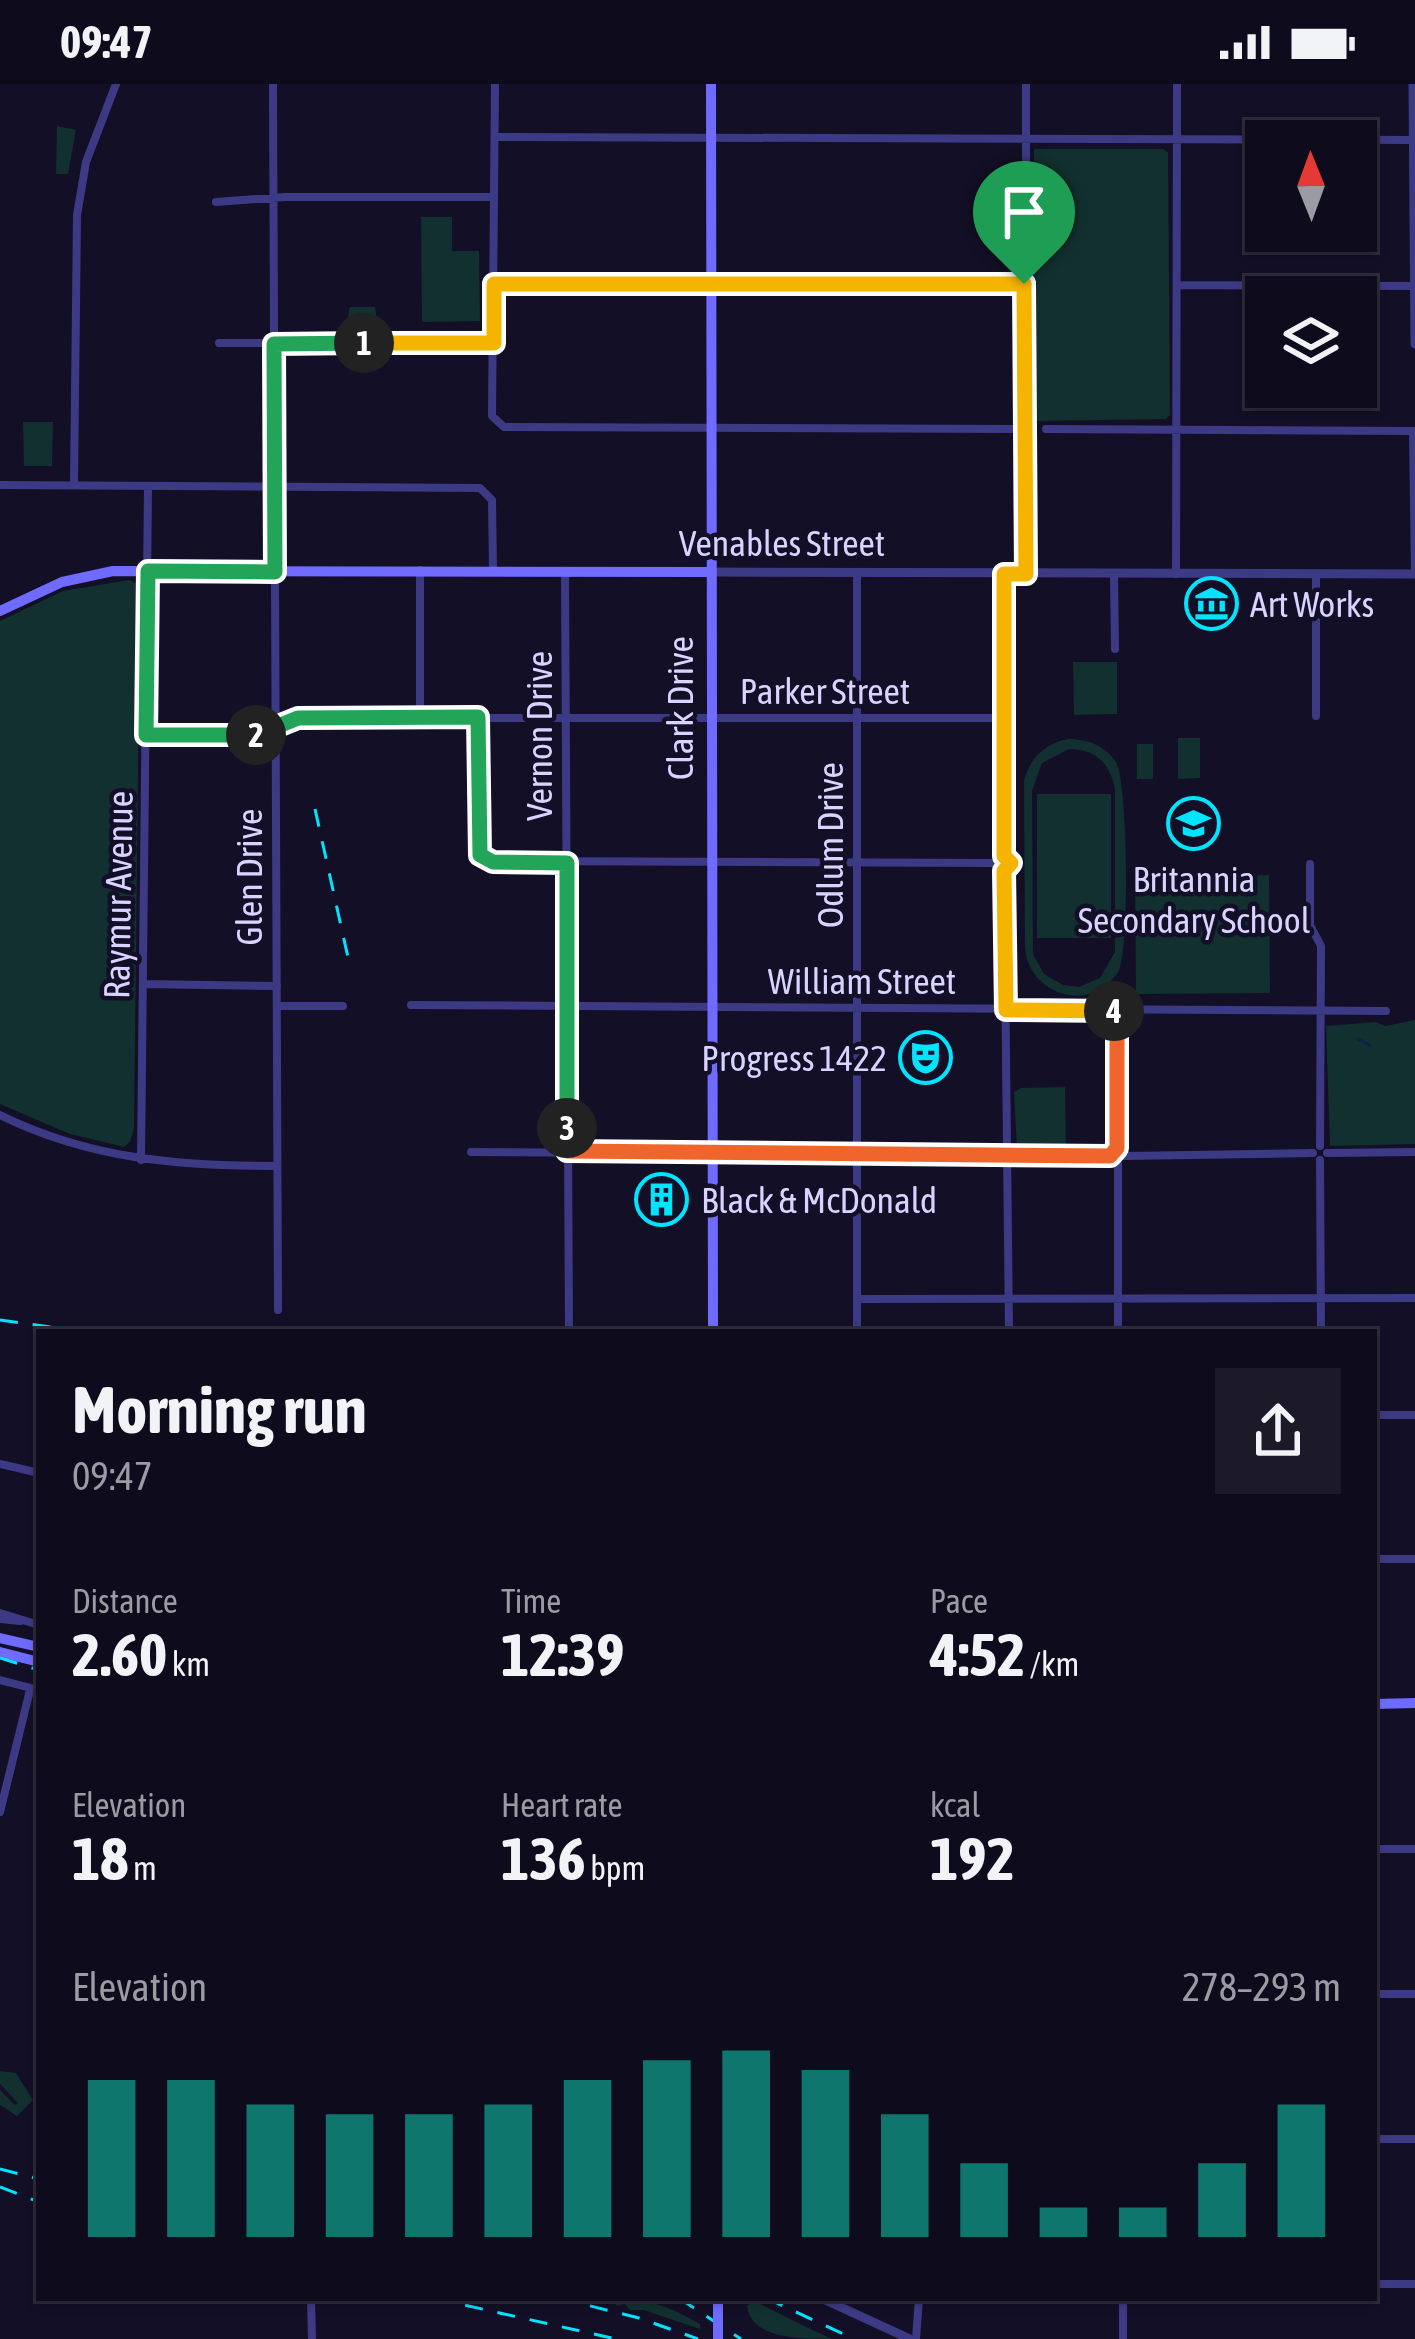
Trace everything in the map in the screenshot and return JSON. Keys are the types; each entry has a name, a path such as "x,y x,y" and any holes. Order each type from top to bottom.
{"main road":[{"name":"Clark Drive","path":"711,84 713,1329"},
{"name":"Venables Street","path":"0,611 75,578 148,571 710,572"},
{"path":"0,1637 36,1646"},
{"path":"0,1652 36,1661"},
{"path":"1377,1704 1415,1703"},
{"path":"718,2301 718,2339"}],"street":[{"path":"74,485 77,215 86,162 116,84"},
{"name":"Glen Drive","path":"273,84 278,1310"},
{"path":"495,84 492,416 504,427 1025,429"},
{"path":"1026,84 1026,574"},
{"path":"1176,574 1178,84"},
{"path":"1413,84 1415,344"},
{"path":"495,137 1414,140"},
{"path":"216,202 494,197"},
{"path":"494,284 1024,284"},
{"path":"1177,285 1414,286"},
{"path":"219,343 494,343"},
{"path":"1046,429 1414,431 1415,574"},
{"path":"0,485 480,488 492,500 493,570"},
{"name":"Raymur Avenue","path":"141,1160 148,487"},
{"path":"420,570 420,717"},
{"name":"Vernon Drive","path":"565,571 569,1329"},
{"name":"Venables Street","path":"710,572 1415,574"},
{"name":"Odlum Drive","path":"857,573 857,1329"},
{"path":"1004,574 1001,863 1009,1329"},
{"path":"1114,574 1115,649"},
{"path":"1316,574 1316,716"},
{"path":"478,717 478,850 482,859 1001,863"},
{"name":"Parker Street","path":"146,735 257,735 298,718 1004,718"},
{"path":"1310,864 1310,925 1321,946 1321,1329"},
{"path":"144,984 277,986"},
{"name":"William Street","path":"410,1005 1386,1011"},
{"path":"277,1006 344,1006"},
{"path":"1117,1011 1118,1329"},
{"path":"0,1115 72,1144 141,1160 276,1166"},
{"path":"471,1152 1117,1156 1415,1152"},
{"path":"857,1299 1415,1298"},
{"path":"1377,1415 1415,1415"},
{"path":"0,1464 36,1472"},
{"path":"1377,1559 1415,1559"},
{"path":"0,1616 36,1623"},
{"path":"0,1680 35,1690 0,1812"},
{"path":"1377,1849 1415,1849"},
{"path":"1377,1994 1415,1994"},
{"path":"1377,2139 1415,2139"},
{"path":"1377,2284 1415,2284"},
{"path":"311,2301 312,2339"},
{"path":"828,2301 913,2339 919,2301"},
{"path":"1123,2301 1123,2339"}],"green space":[{"path":"57,126 76,130 68,174 56,174"},
{"path":"1034,149 1168,152 1170,415 1166,419 1038,421 1031,416"},
{"path":"421,217 452,217 452,251 479,251 480,321 422,322"},
{"path":"350,307 375,307 378,326 346,326"},
{"path":"23,422 53,422 52,466 24,466"},
{"path":"129,580 138,584 140,595 134,1128 124,1147 70,1134 0,1104 0,621 63,591"},
{"path":"1073,662 1117,662 1117,714 1074,715"},
{"path":"1178,738 1200,738 1200,778 1178,779"},
{"path":"1068,739 1095,744 1116,762 1125,832 1126,902 1118,972 1106,985 1078,996 1062,994 1037,977 1025,947 1024,781 1039,753","holes":["1069,749 1100,759 1115,789 1115,952 1100,978 1079,987 1063,985 1044,974 1033,954 1032,791 1042,763"]},
{"path":"1137,744 1153,744 1153,779 1137,779"},
{"path":"1037,794 1111,794 1111,938 1037,938"},
{"path":"1269,875 1270,993 1136,994 1135,876"},
{"path":"1415,1020 1415,1144 1330,1146 1326,1026 1376,1022 1385,1026"},
{"path":"1065,1087 1066,1150 1017,1148 1014,1092"},
{"path":"0,2071 16,2073 33,2100 17,2116 0,2105 0,2090 18,2103 0,2084"},
{"path":"612,2301 657,2304 700,2324 700,2329 644,2310 630,2310 625,2304 617,2306"},
{"path":"753,2301 832,2339 767,2331 750,2317 747,2306"}],"waterway":[{"path":"1358,1039 1370,1045"}],"railway":[{"path":"315,809 349,962"},
{"path":"0,1320 66,1329"},
{"path":"0,1658 36,1669"},
{"path":"0,2169 36,2178"},
{"path":"0,2187 36,2201"},
{"path":"446,2301 616,2339"},
{"path":"570,2301 698,2339"},
{"path":"684,2301 741,2339"},
{"path":"772,2301 854,2339"}],"place":[{"name":"Art Works","path":"1211,604"},
{"name":"Britannia Secondary School","path":"1194,823"},
{"name":"Progress 1422","path":"926,1058"},
{"name":"Black & McDonald","path":"662,1200"}],"route":[{"path":"494,284 1024,284 1026,574 1004,574 1004,856 1011,863 1004,871 1006,1010 1117,1011 1117,1148 1110,1156 567,1151 567,863 482,859 478,717 298,718 257,735 146,735 148,571 275,572 274,344 494,343 494,284"}]}
